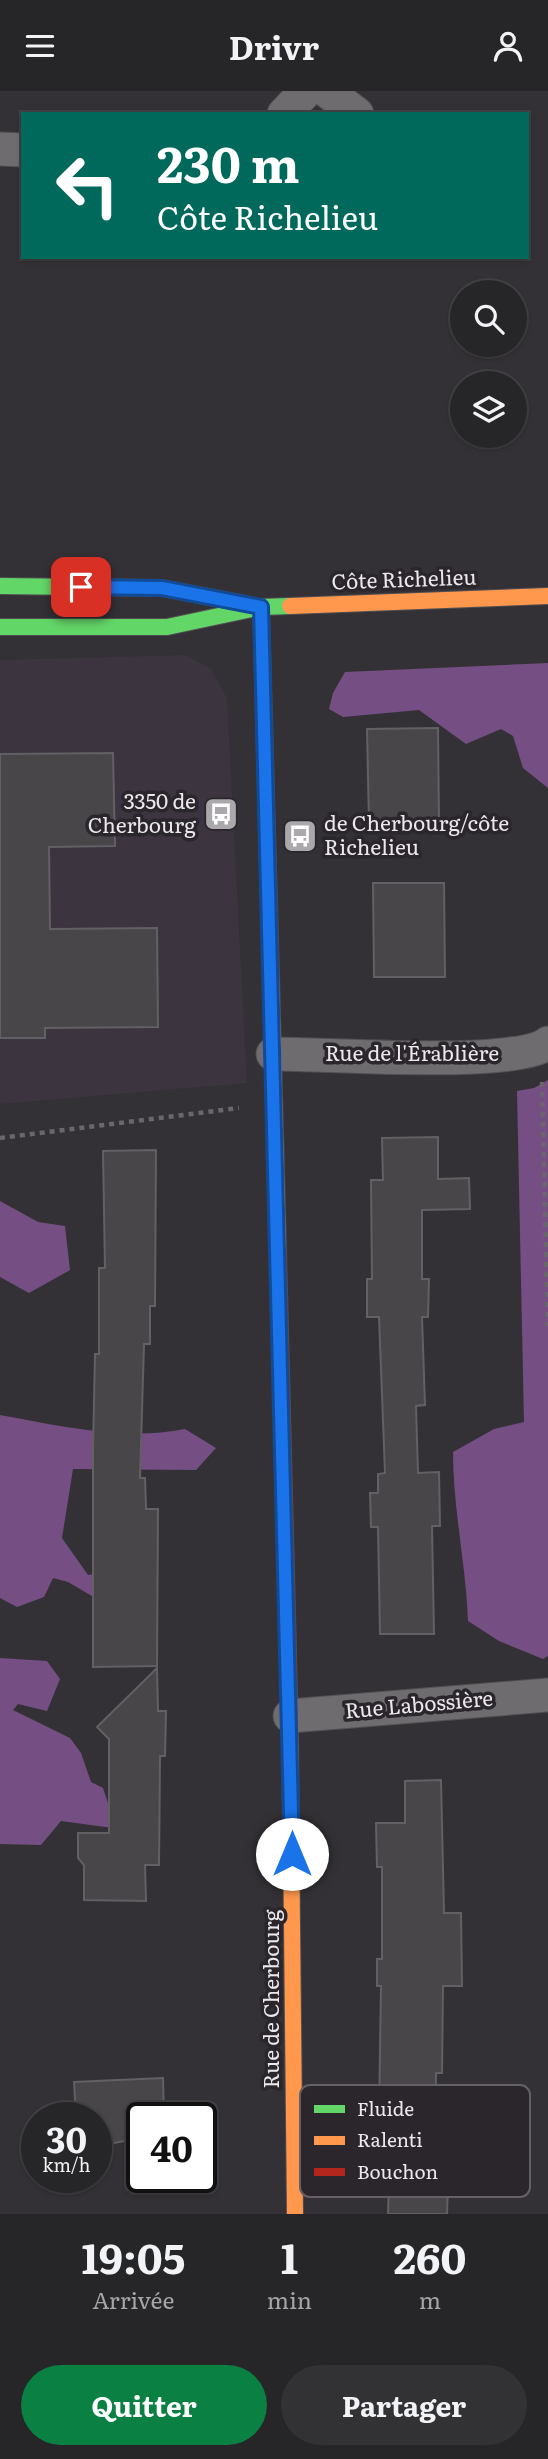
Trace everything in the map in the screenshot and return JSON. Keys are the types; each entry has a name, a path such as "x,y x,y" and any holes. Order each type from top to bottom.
{"street":[{"path":"286,112 306,91"},
{"path":"327,91 354,112"},
{"path":"0,149 21,150"},
{"name":"Côte Richelieu","path":"0,586 162,588 261,607"},
{"name":"Côte Richelieu","path":"0,627 167,627 261,607 548,596"},
{"name":"Rue de Cherbourg","path":"261,607 290,1716 295,2214"},
{"name":"Rue de l'Érablière","path":"273,1054 489,1058 544,1046"},
{"name":"Rue Labossière","path":"290,1716 548,1695"}],"path":[{"path":"544,1046 548,1326"},
{"path":"0,1138 273,1104"}],"shaded area":[{"path":"186,655 211,669 227,698 247,1083 0,1104 0,660"},
{"path":"548,663 548,788 523,768 513,736 501,729 466,744 419,710 343,717 329,709 333,693 345,672"},
{"path":"548,1080 548,1656 543,1659 499,1641 468,1621 453,1452 494,1429 524,1422 517,1091 534,1088"},
{"path":"0,1201 38,1222 65,1226 70,1270 29,1293 0,1277"},
{"path":"0,1415 116,1433 185,1429 216,1448 196,1470 73,1469 62,1538 88,1575 126,1569 97,1599 68,1582 53,1578 44,1597 17,1607 0,1598"},
{"path":"0,1658 47,1661 60,1679 47,1711 18,1704 13,1710 70,1738 81,1753 91,1782 103,1788 108,1803 126,1804 113,1828 61,1821 41,1845 0,1844"}],"building":[{"path":"438,728 439,823 369,823 367,729"},
{"path":"113,753 115,846 49,847 50,929 157,928 158,1027 45,1028 45,1038 0,1038 0,754"},
{"path":"373,883 444,883 445,977 374,977"},
{"path":"438,1137 438,1179 469,1178 470,1209 422,1210 422,1279 429,1279 428,1317 422,1317 425,1405 416,1406 418,1473 439,1472 440,1526 432,1526 434,1634 380,1634 378,1527 371,1527 370,1493 378,1493 378,1474 385,1473 379,1317 367,1317 367,1279 372,1279 371,1180 383,1180 382,1138"},
{"path":"156,1150 155,1306 150,1306 150,1344 144,1344 140,1478 145,1478 146,1509 158,1509 157,1666 93,1667 95,1354 99,1354 99,1268 105,1268 103,1151"},
{"path":"157,1668 158,1711 166,1711 165,1756 160,1756 159,1865 145,1865 146,1901 84,1900 84,1865 78,1858 78,1833 109,1833 109,1739 97,1727"},
{"path":"441,1780 444,1913 461,1913 462,1986 443,1986 442,2073 436,2073 436,2085 379,2085 381,1986 377,1986 377,1959 382,1959 382,1867 377,1867 376,1823 405,1823 405,1781"},
{"path":"163,2078 164,2102 126,2102 126,2141 112,2143 112,2102 75,2102 74,2082"},
{"path":"389,2197 448,2197 447,2214 388,2214"}],"traffic: fast":[{"path":"0,586 162,588 246,604"},
{"path":"0,627 167,627 261,607 290,606"}],"traffic: slow":[{"path":"290,606 548,596"},
{"path":"271,976 278,1250"},
{"path":"290,1733 295,2214"}],"traffic: jam":[{"path":"261,607 271,976"},
{"path":"278,1250 290,1733"}],"place":[{"name":"3350 de Cherbourg","path":"221,814"},
{"name":"de Cherbourg/côte Richelieu","path":"300,836"}],"route":[{"path":"81,587 162,588 261,607 264,640 292,1854"}]}
